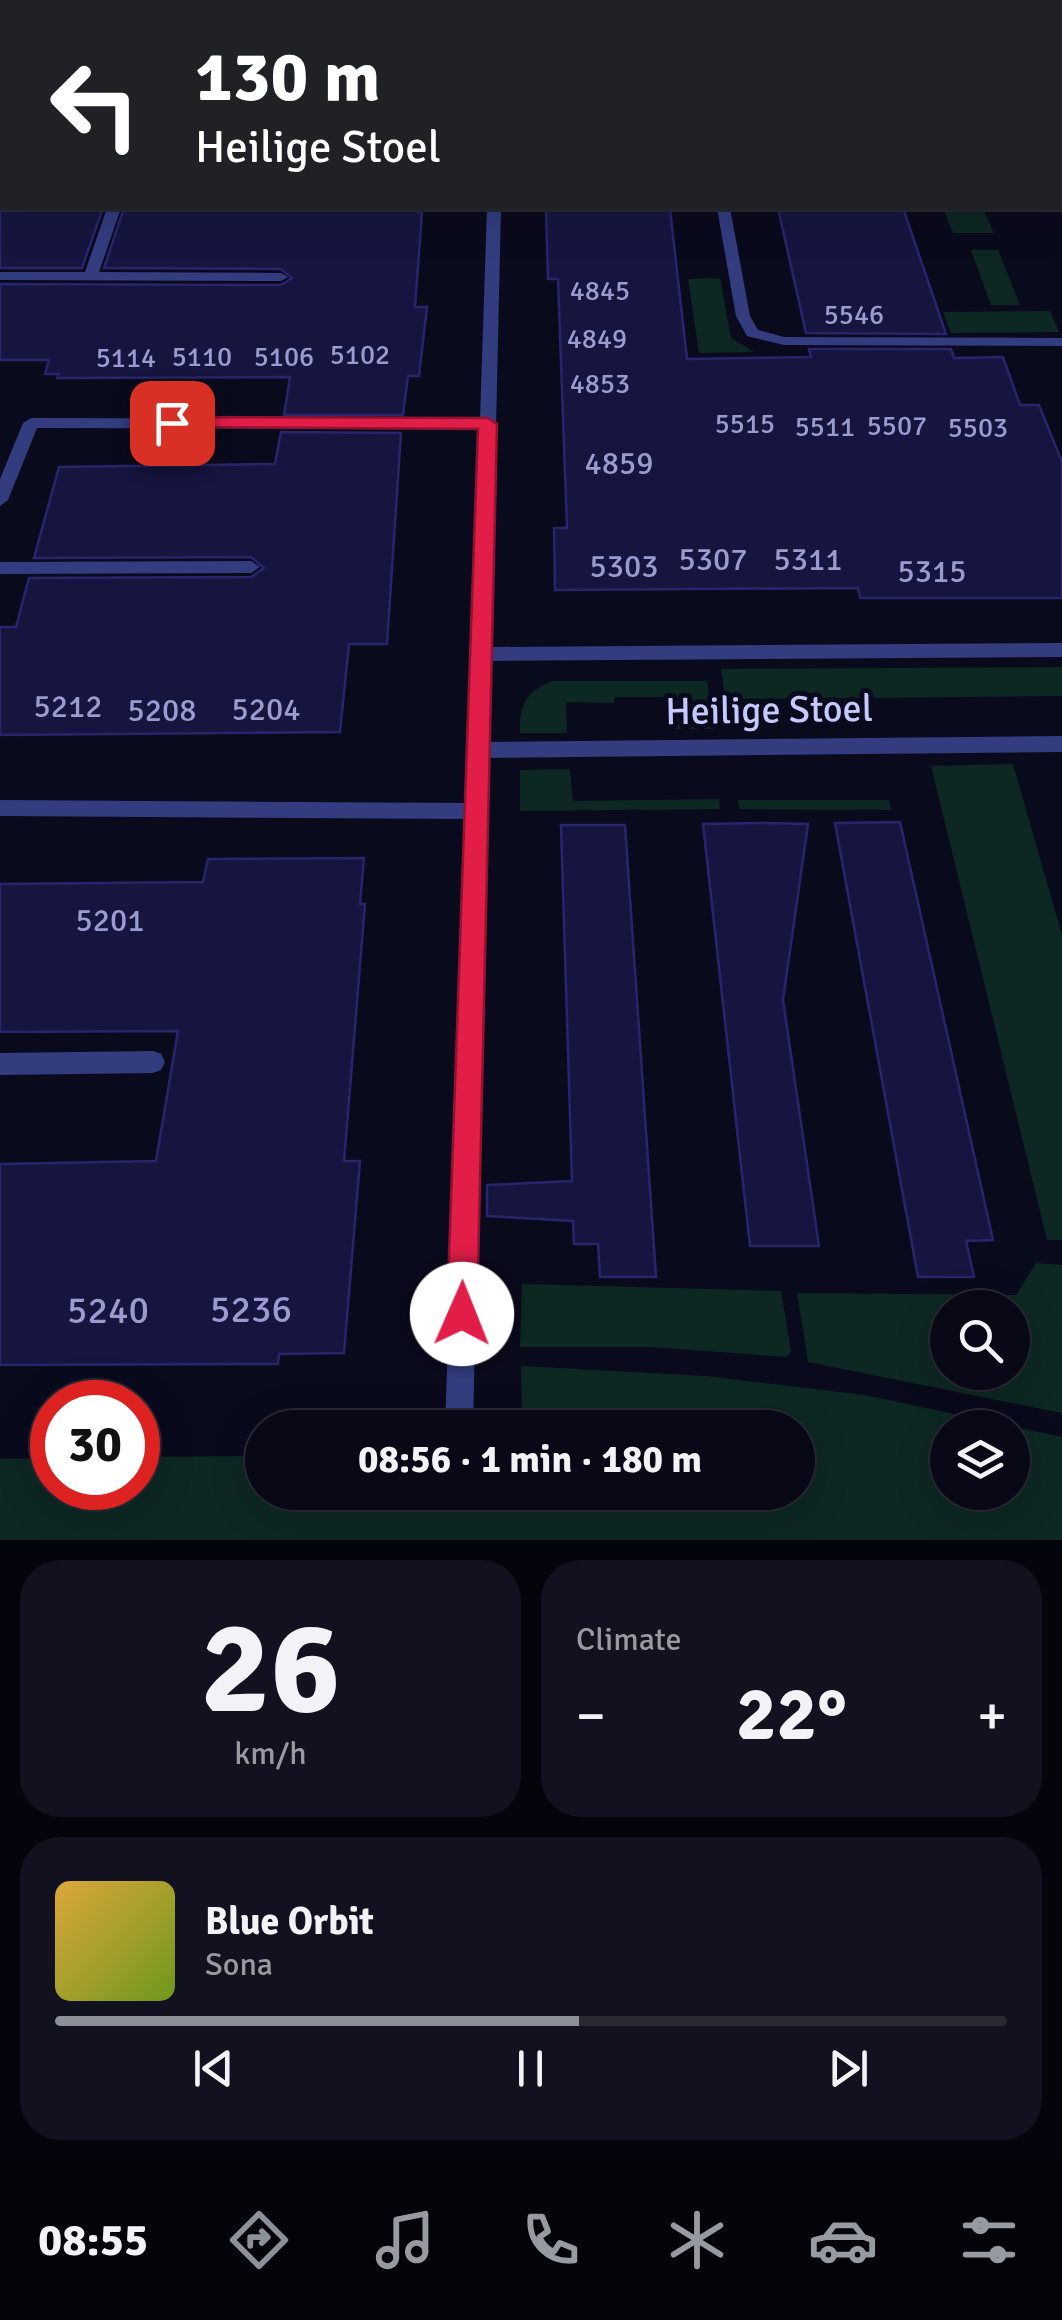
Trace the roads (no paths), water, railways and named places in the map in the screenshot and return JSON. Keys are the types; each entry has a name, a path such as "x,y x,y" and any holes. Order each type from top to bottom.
{"street":[{"path":"90,276 113,210"},
{"path":"459,1410 494,210"},
{"path":"723,210 742,316 752,333 784,341 1062,342"},
{"path":"0,276 281,277"},
{"path":"0,500 31,423 488,424"},
{"path":"0,568 252,567"},
{"name":"Heilige Stoel","path":"481,654 1062,650"},
{"name":"Heilige Stoel","path":"478,750 1062,744"},
{"path":"0,808 475,811"},
{"path":"0,1064 153,1062"}]}
